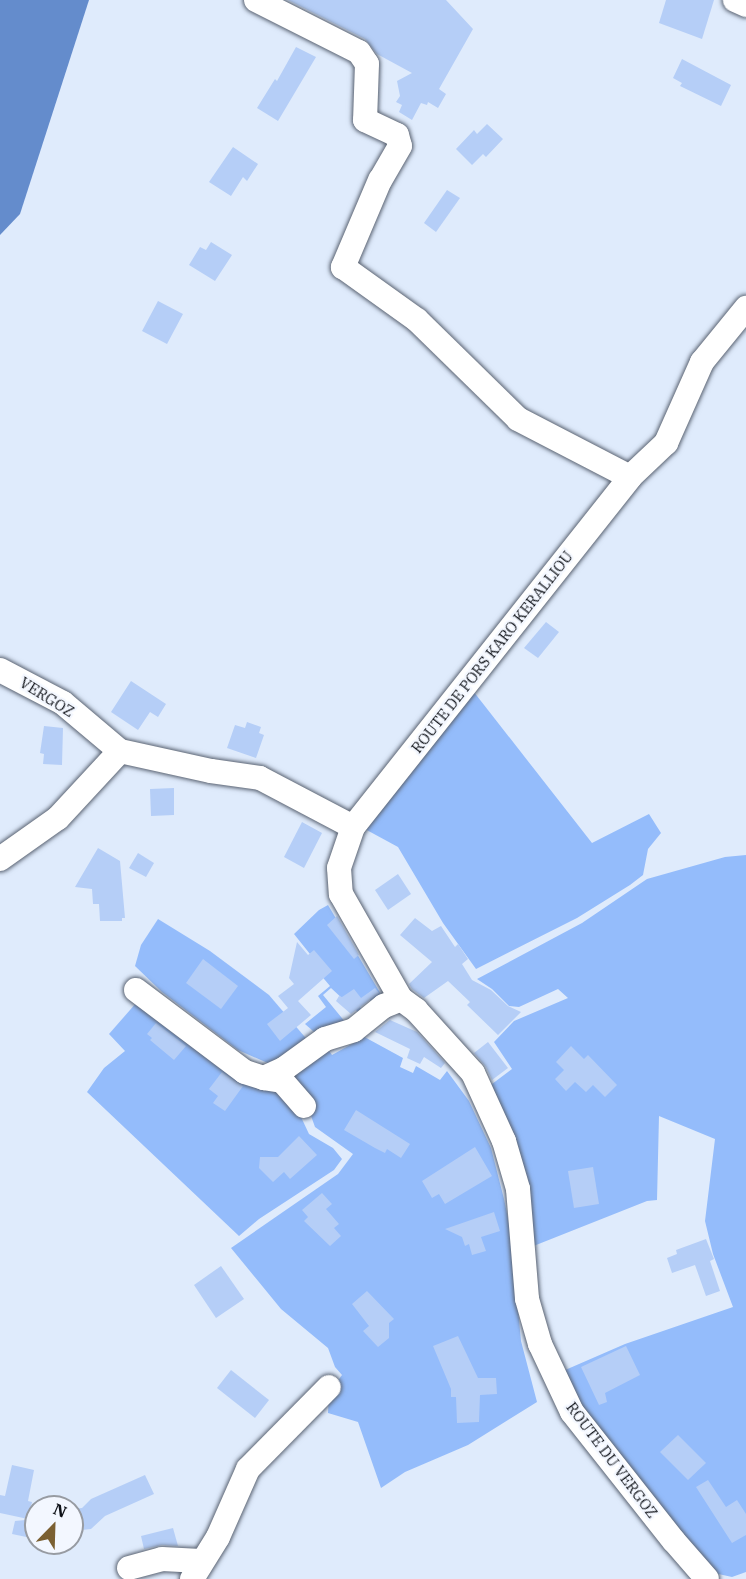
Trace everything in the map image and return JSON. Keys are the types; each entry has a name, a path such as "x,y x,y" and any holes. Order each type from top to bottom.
{"street":[{"path":"256,0 359,52 367,64 365,120 397,135 400,146 380,180 343,267 417,320 518,418 630,477"},
{"path":"735,0 746,5"},
{"name":"ROUTE DE PORS KARO KERALLIOU","path":"353,827 630,477 666,443 702,362 746,308"},
{"name":"VERGOZ","path":"0,670 63,703 120,751"},
{"path":"0,859 58,818 120,751 211,771 260,778 353,827"},
{"name":"ROUTE DU VERGOZ","path":"353,827 339,868 341,894 401,999 416,1010 473,1072 504,1141 518,1189 527,1299 540,1344 572,1412 707,1579"},
{"path":"136,990 245,1072 282,1081 304,1106"},
{"path":"264,1078 285,1068 325,1039 354,1030 384,1006 401,999"},
{"path":"129,1568 162,1559 197,1570 218,1537 248,1468 329,1388"}],"shaded area":[{"path":"0,0 89,0 20,214 0,235"},
{"path":"470,687 592,843 649,814 661,833 648,849 643,875 630,885 577,918 476,969 443,923 398,847 363,828"},
{"path":"746,855 746,1572 732,1577 714,1573 556,1374 625,1344 733,1307 713,1254 705,1221 715,1139 659,1116 657,1200 647,1201 531,1247 488,1087 512,1069 494,1042 514,1021 568,998 558,989 519,1007 509,1006 492,989 477,979 582,923 647,879 725,857"},
{"path":"328,905 385,1001 376,1008 368,997 358,1004 366,1016 362,1018 347,998 344,1000 331,988 323,995 346,1023 321,1038 305,1024 326,1007 318,996 330,986 314,967 318,964 294,934 319,910"},
{"path":"158,919 210,951 269,995 310,1043 270,1064 238,1050 162,992 135,966 141,945"},
{"path":"137,1002 294,1102 309,1134 333,1148 342,1159 334,1170 259,1219 239,1236 87,1092 104,1068 125,1051 109,1034"},
{"path":"359,1034 403,1058 400,1067 413,1073 416,1066 440,1080 447,1071 469,1101 491,1148 504,1199 511,1233 521,1341 537,1402 468,1445 405,1472 381,1488 358,1422 328,1413 329,1393 342,1375 335,1367 328,1348 281,1309 231,1248 338,1174 353,1154 315,1127 306,1102 288,1081 327,1048 332,1055 359,1040"}],"building":[{"path":"288,0 446,0 473,29 439,89 446,94 438,108 428,102 427,105 421,103 412,120 399,112 402,105 396,102 400,96 397,81 412,73 377,54 365,39"},
{"path":"666,0 714,0 702,39 659,23"},
{"path":"296,47 316,57 278,121 257,108 275,79 277,81"},
{"path":"682,59 731,85 721,106 680,86 682,83 673,78"},
{"path":"487,124 503,139 486,157 483,154 472,165 456,149 474,130 477,134"},
{"path":"233,147 258,164 247,181 243,177 231,196 209,182"},
{"path":"447,190 460,198 436,232 424,223"},
{"path":"211,242 232,255 215,281 189,265 200,247 206,250"},
{"path":"158,301 183,314 167,344 142,331"},
{"path":"546,622 559,632 538,658 524,648"},
{"path":"131,681 166,704 158,717 150,712 138,730 111,712"},
{"path":"247,722 261,727 259,733 264,735 256,758 227,748 235,725 245,728"},
{"path":"44,726 63,728 62,765 43,764 44,754 40,753"},
{"path":"174,788 174,815 151,816 150,789"},
{"path":"302,822 322,833 304,868 284,857"},
{"path":"98,848 120,861 125,918 122,918 122,921 100,921 99,904 93,904 92,889 75,887"},
{"path":"138,853 154,863 146,877 129,868"},
{"path":"398,874 411,894 388,910 375,890"},
{"path":"337,916 359,955 354,959 327,925"},
{"path":"415,918 432,931 441,926 455,947 458,944 468,959 462,964 472,980 491,990 508,1006 521,1012 498,1035 467,1005 470,1002 448,981 424,998 412,989 409,984 432,962 400,935"},
{"path":"297,942 308,955 314,950 332,971 298,1001 311,1015 280,1041 267,1024 288,1008 278,996 294,984 289,978"},
{"path":"203,959 238,986 221,1009 186,983"},
{"path":"375,988 379,993 351,1014 336,1001 339,996 342,997 354,989 361,998"},
{"path":"390,1020 417,1032 445,1063 441,1068 424,1057 420,1064 407,1058 410,1049 375,1032"},
{"path":"156,1023 186,1046 174,1060 150,1040 152,1038 147,1034"},
{"path":"488,1042 508,1068 492,1080 486,1067 474,1053"},
{"path":"571,1046 584,1059 588,1055 617,1085 605,1097 593,1085 586,1092 575,1082 566,1091 555,1079 564,1070 556,1062"},
{"path":"222,1072 243,1086 225,1111 213,1103 218,1096 209,1089"},
{"path":"356,1110 410,1144 401,1158 387,1149 385,1153 344,1130"},
{"path":"299,1136 317,1155 290,1179 284,1172 273,1182 259,1168 260,1157 278,1157"},
{"path":"475,1147 492,1176 445,1204 439,1194 432,1198 422,1181"},
{"path":"593,1167 599,1204 574,1208 568,1171"},
{"path":"322,1193 332,1204 326,1209 339,1224 334,1228 341,1236 330,1246 304,1221 308,1217 302,1210"},
{"path":"494,1212 500,1231 481,1237 486,1251 472,1255 469,1244 465,1246 462,1237 445,1229"},
{"path":"706,1239 714,1259 710,1261 720,1291 706,1296 695,1265 672,1273 667,1258 677,1254 676,1250"},
{"path":"221,1266 244,1299 216,1318 194,1285"},
{"path":"367,1291 394,1319 389,1323 389,1338 378,1347 363,1331 369,1326 352,1304"},
{"path":"458,1336 478,1378 496,1378 497,1394 480,1395 479,1422 457,1423 456,1397 451,1397 451,1389 433,1346"},
{"path":"626,1346 640,1375 605,1393 607,1402 599,1405 581,1367"},
{"path":"231,1370 269,1400 255,1418 217,1388"},
{"path":"678,1435 706,1463 688,1480 660,1452"},
{"path":"12,1465 34,1470 29,1495 24,1495 24,1518 0,1513 0,1495 5,1496"},
{"path":"145,1475 154,1494 105,1516 91,1529 84,1530 84,1506 91,1499"},
{"path":"708,1480 726,1507 737,1500 746,1514 746,1535 732,1543 696,1487"},
{"path":"24,1520 24,1536 12,1534 15,1521"},
{"path":"173,1528 178,1546 162,1545 144,1549 141,1536"}]}
